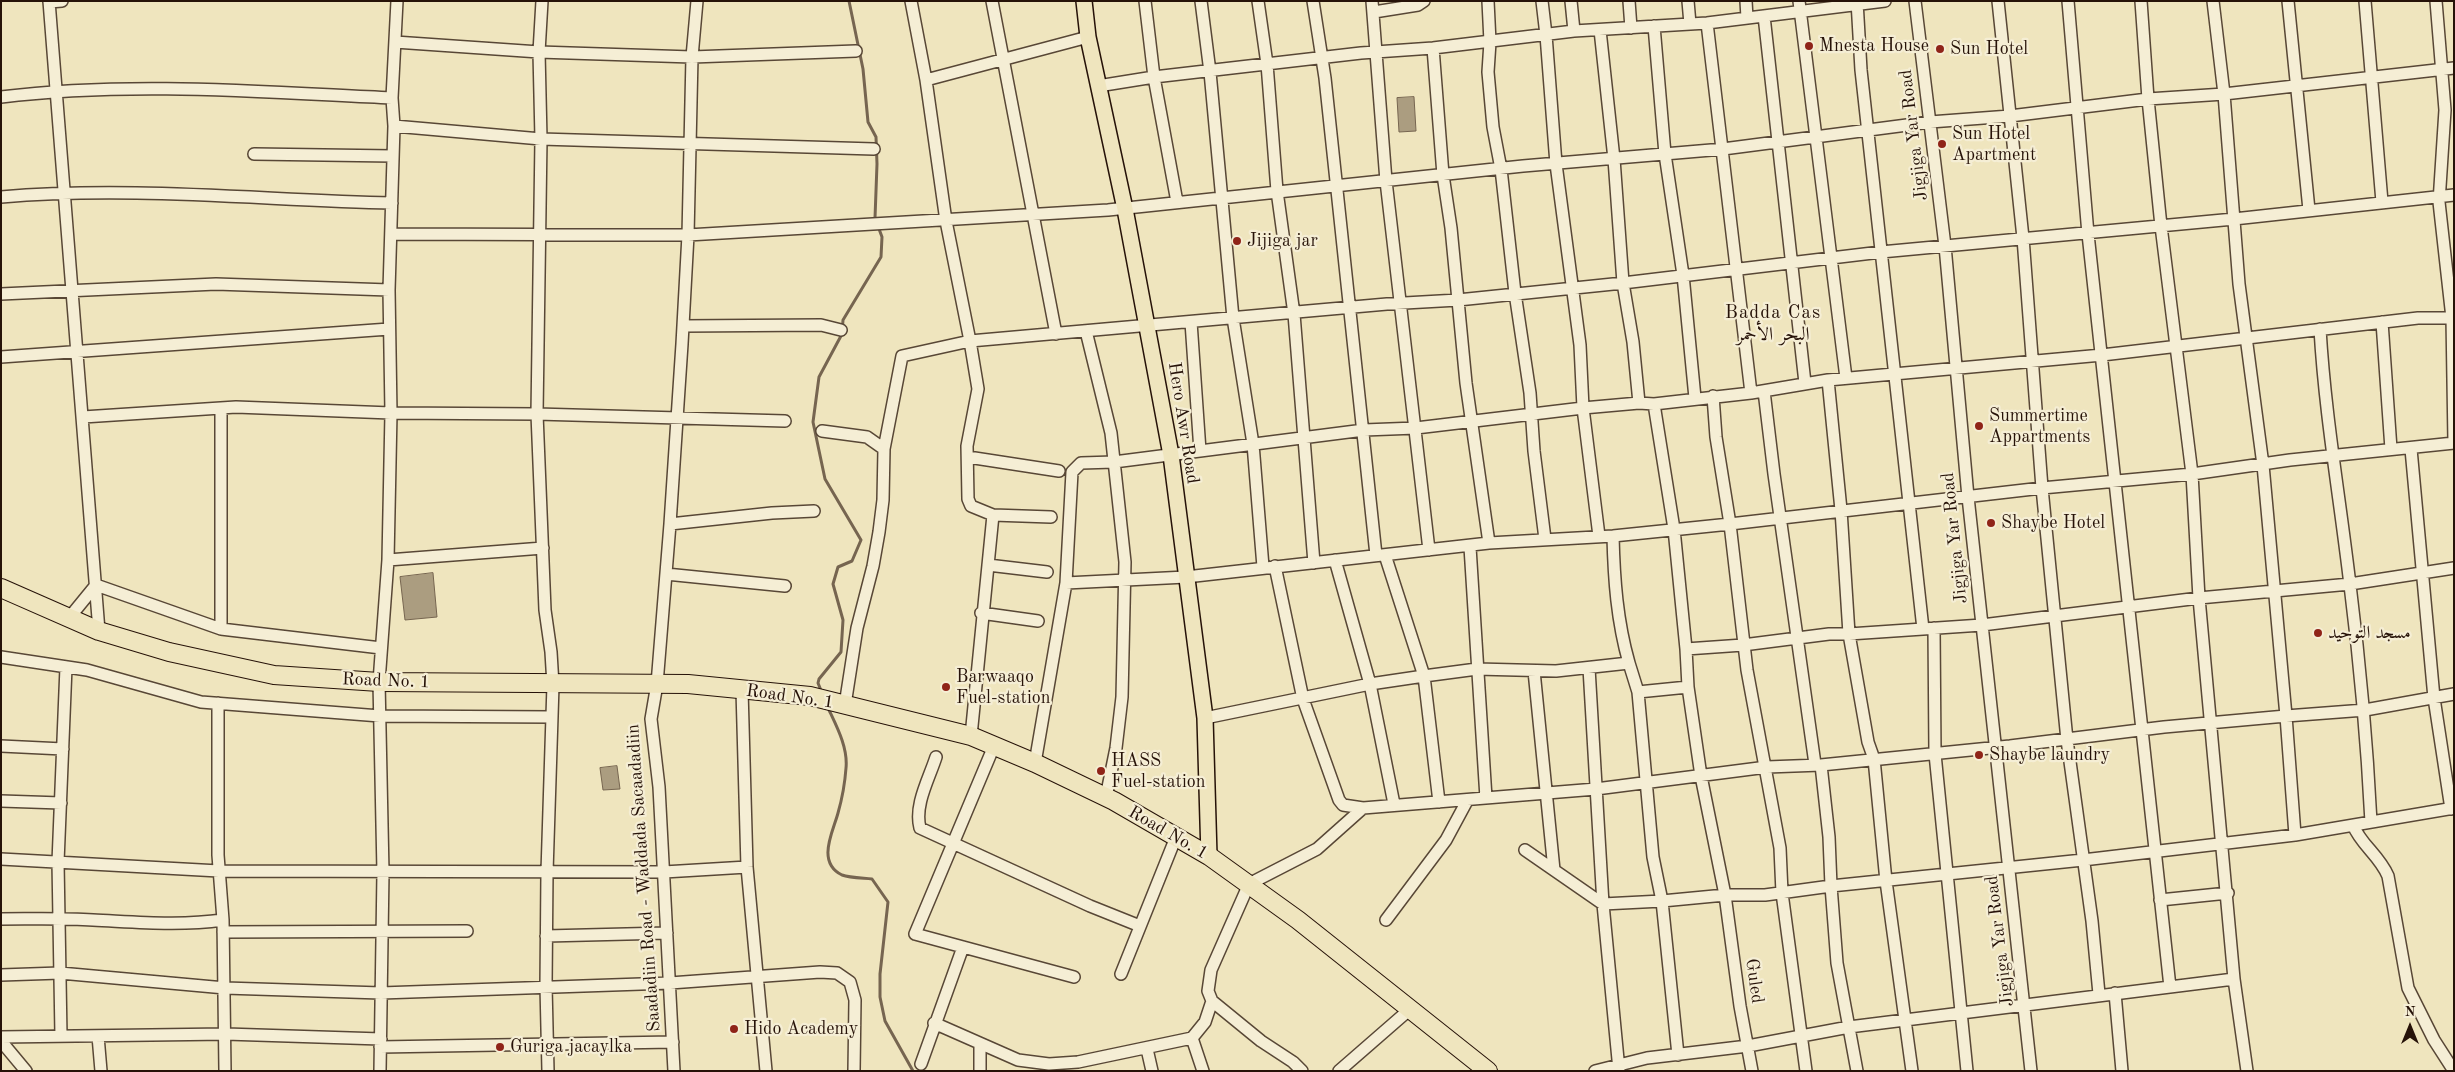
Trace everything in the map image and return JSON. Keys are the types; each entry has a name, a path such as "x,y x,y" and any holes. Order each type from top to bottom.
{"highway":[{"name":"Road No. 1","path":"1,588 99,631 169,652 274,675 379,682 552,685 688,684 810,696 971,736 1035,763 1106,797 1209,856 1298,920 1488,1071"}],"main road":[{"name":"Hero Awr Road","path":"1084,1 1088,37 1125,209 1171,455 1205,718 1209,856"}],"street":[{"path":"62,1 49,2 99,631"},
{"path":"380,1071 383,872 379,682 388,560 391,413 389,290 394,126 392,98 397,1"},
{"path":"542,1 538,52 541,139 537,414 545,610 551,652 552,685 546,936 548,1071"},
{"name":"Saadadiin Road - Waddada Sacaadadiin","path":"674,1071 659,787 651,719 657,684 666,574 683,326 688,235 692,57 697,1"},
{"path":"911,1 926,80 946,221 978,389 967,446 968,499 971,506 993,515 1051,516"},
{"path":"992,1 1056,334"},
{"path":"1145,1 1154,77 1177,202"},
{"path":"1201,1 1210,72 1233,318 1253,444 1263,567"},
{"path":"1258,1 1267,64 1277,191 1294,314 1314,563"},
{"path":"1313,1 1322,59 1348,308 1381,555 1424,676 1439,802"},
{"path":"1424,1 1418,5 1373,7 1386,181 1430,550"},
{"path":"1488,1 1490,42 1488,72 1492,118 1501,169 1515,293 1530,393 1546,539"},
{"path":"1542,1 1556,164 1580,346 1584,408 1599,536"},
{"path":"1571,1 1574,32"},
{"path":"1628,1 1631,28"},
{"path":"1688,1 1690,24"},
{"path":"1746,1 1747,18"},
{"path":"1098,86 1154,77 1377,52 1433,48 1574,32 1707,23 1764,16 1799,7 1885,1"},
{"name":"Jigjiga Yar Road","path":"1915,1 1945,246 1968,497 2031,1071"},
{"path":"1998,1 2023,238 2042,488 2067,740 2092,921 2099,994"},
{"path":"2068,1 2088,234 2140,730 2170,988"},
{"path":"2141,1 2148,99 2161,226 2192,474 2199,598 2224,844 2234,979 2247,1071"},
{"path":"2213,1 2224,94 2246,337 2263,465 2295,835"},
{"path":"2288,1 2309,210"},
{"path":"2365,1 2382,202"},
{"path":"1066,583 1186,576 1470,547 1489,543 1613,536 2114,480 2192,474 2454,443 2453,318 2440,215 2448,68 2436,1"},
{"path":"1857,3 1861,70 1881,252 1910,503 1928,629 1935,754 1968,1071"},
{"path":"1799,7 1846,378"},
{"path":"1764,16 1805,383"},
{"path":"1707,23 1751,393"},
{"path":"1654,26 1665,154 1683,275 1695,398"},
{"path":"1600,30 1614,159 1623,283 1633,342 1639,403"},
{"path":"926,80 1088,37"},
{"path":"395,42 538,52 692,57 856,51"},
{"path":"1433,48 1443,175 1466,383 1489,543"},
{"path":"392,234 688,235 1034,216 1125,209 1277,191 1723,149 1930,122 2078,109 2148,99 2224,94 2448,68"},
{"path":"1,97 56,90 228,90 392,98"},
{"path":"394,126 541,139 874,149"},
{"path":"254,154 393,156"},
{"path":"1,197 65,192 213,194 282,200 392,203"},
{"path":"845,705 858,628 874,566 883,500 884,449 902,356 970,341 1458,300 1623,283 1881,252 2023,238 2088,234 2454,195"},
{"path":"1,294 216,284 389,290"},
{"path":"1035,763 1066,583 1072,472 1081,462 1114,462 1364,430 1416,428 1584,408 1639,403 1654,404 1751,393 1846,378 2102,355 2418,318 2453,318"},
{"path":"1191,322 1200,451"},
{"path":"2382,322 2391,449"},
{"path":"683,326 821,325 841,330"},
{"path":"1,357 389,330"},
{"path":"2320,330 2324,394 2350,584 2364,710 2371,822"},
{"path":"1086,331 1111,433 1125,562 1125,641 1122,697 1116,748 1106,797"},
{"path":"1828,380 1841,510 1849,634 1868,742 1874,759 1886,881 1912,1071"},
{"path":"1764,391 1797,637 1829,837 1837,963 1857,1071"},
{"path":"1713,396 1716,437 1730,524 1743,645 1767,767 1780,848 1782,893 1806,1071"},
{"name":"Guled","path":"1654,404 1674,528 1688,687 1701,776 1725,895 1740,1006 1752,1071"},
{"path":"83,417 221,408 785,421"},
{"path":"221,408 221,629"},
{"path":"822,431 867,438 884,449"},
{"path":"1525,850 1604,904 1725,895 1782,893 1831,886 2083,860 2154,850 2295,835 2452,808 2434,698 2411,449"},
{"path":"968,457 1059,471"},
{"path":"670,524 772,513 814,511"},
{"path":"971,736 993,515"},
{"path":"1613,536 1616,596 1620,626 1638,692 1653,857 1662,901 1678,1055"},
{"path":"1470,547 1486,798"},
{"path":"388,560 543,548"},
{"path":"1336,560 1370,684 1394,804"},
{"path":"988,565 1047,572"},
{"path":"1275,566 1303,699 1339,800 1343,805 1363,808 1596,789 1767,767 1935,754 2140,730 2364,710 2454,694"},
{"path":"1686,649 1743,645 1829,634 1982,625 2199,598 2350,584 2454,568"},
{"path":"666,574 784,586"},
{"path":"96,585 221,629 381,648"},
{"path":"69,618 96,585"},
{"path":"982,613 1038,621"},
{"path":"1,657 87,670 201,702 380,716 552,717"},
{"path":"1205,718 1370,684 1424,676 1477,670 1534,671 1589,668 1629,663"},
{"path":"61,1036 58,862 66,667"},
{"path":"1589,668 1604,904 1619,1068"},
{"path":"1534,671 1544,794 1554,870"},
{"path":"1638,692 1688,687"},
{"path":"742,690 747,867 766,1071"},
{"path":"218,703 219,871 225,988 225,1071"},
{"path":"1,746 63,749"},
{"path":"994,746 915,934 1074,977"},
{"path":"936,757 919,808 918,820 920,828 1090,906 1140,926"},
{"path":"1,801 60,803"},
{"path":"1386,920 1446,840 1467,801"},
{"path":"1302,1071 1293,1062 1261,1042 1212,1001 1208,991 1211,970 1248,884 1317,849 1363,808"},
{"path":"2353,825 2356,834 2381,861 2388,876 2408,988 2434,1040 2454,1071"},
{"path":"1121,974 1176,837"},
{"path":"1,859 219,871 664,872 747,867"},
{"path":"2160,900 2228,893"},
{"path":"1,919 193,924 382,932 467,931"},
{"path":"546,936 667,934"},
{"path":"921,1064 934,1023 963,947"},
{"path":"1,975 60,973 225,988 381,993 670,983 820,972 837,973 850,982 855,1000 854,1071"},
{"path":"1596,1071 1678,1055 1748,1046 1849,1027 1962,1011 2234,979"},
{"path":"2115,994 2122,1071"},
{"path":"934,1023 980,1045 1018,1060 1049,1064 1078,1062 1192,1038 1204,1022 1212,1001"},
{"path":"1339,1071 1409,1010"},
{"path":"1,1036 226,1034 380,1043 548,1044 673,1042"},
{"path":"98,1036 101,1071"},
{"path":"1192,1038 1203,1071"},
{"path":"1,1042 26,1071"},
{"path":"980,1045 980,1071"},
{"path":"1147,1049 1152,1071"}],"shaded area":[{"path":"1414,97 1416,131 1399,132 1397,98"},
{"path":"433,573 437,617 405,620 400,577"},
{"path":"617,766 620,789 603,790 600,768"}],"waterway":[{"path":"822,693 818,683 819,679 841,652 843,620 833,584 838,567 852,561 861,540 825,479 813,422 819,377 842,334 843,320 881,257 882,237 875,218 876,137 868,122 863,69 849,1"},
{"path":"829,710 841,738 846,760 842,796 828,846 828,855 834,869 842,875 872,879 888,902 880,974 880,997 885,1021 913,1071"}],"place":[{"name":"Mnesta House","path":"1809,46"},
{"name":"Sun Hotel","path":"1940,49"},
{"name":"Sun Hotel Apartment","path":"1942,144"},
{"name":"Jijiga jar","path":"1237,241"},
{"name":"Summertime Appartments","path":"1979,426"},
{"name":"Shaybe Hotel","path":"1991,523"},
{"name":"مسجد التوحيد","path":"2318,633"},
{"name":"Barwaaqo Fuel-station","path":"946,687"},
{"name":"Shaybe laundry","path":"1979,755"},
{"name":"HASS Fuel-station","path":"1101,771"},
{"name":"Hido Academy","path":"734,1029"},
{"name":"Guriga jacaylka","path":"500,1047"}],"district":[{"name":"Badda Cas البحر الأحمر","path":"1773,324"}]}
